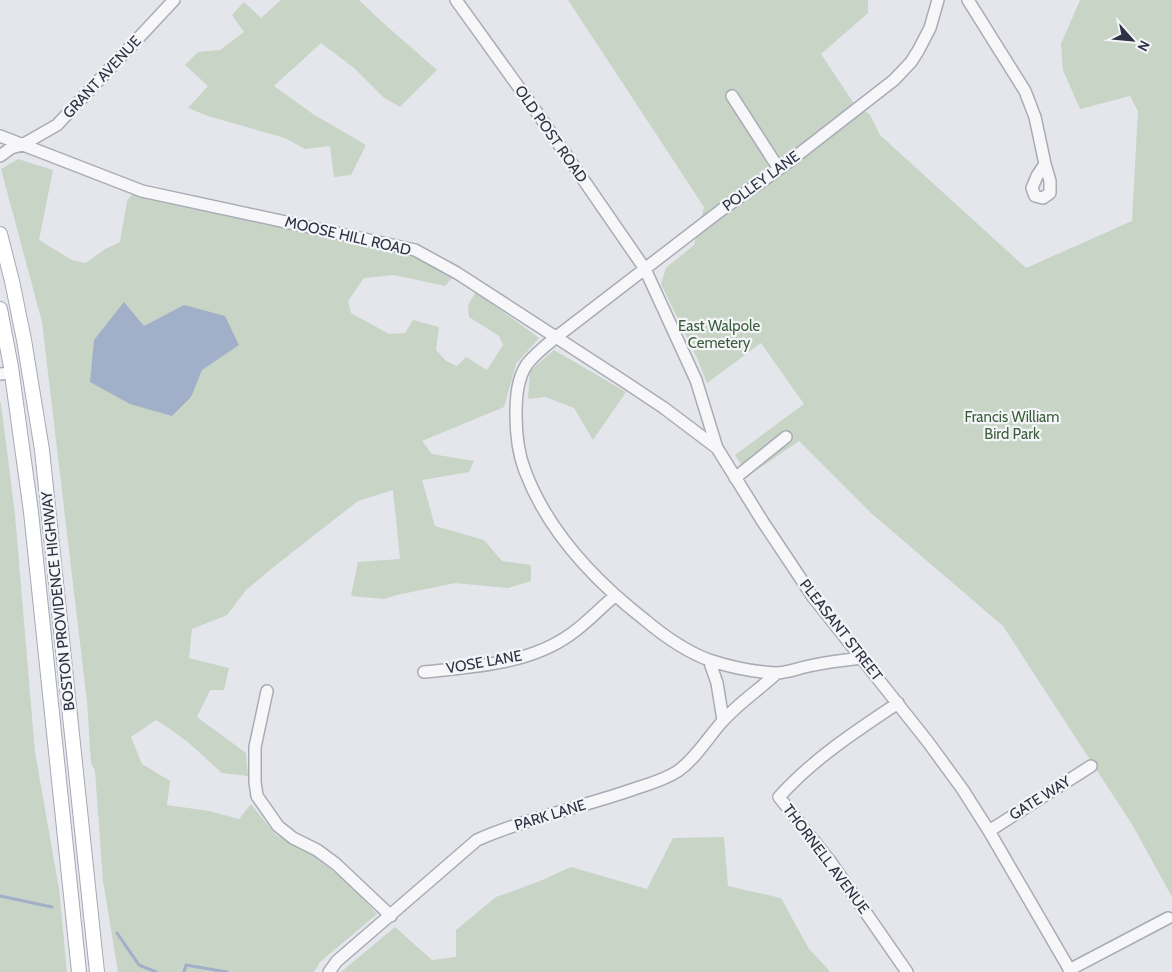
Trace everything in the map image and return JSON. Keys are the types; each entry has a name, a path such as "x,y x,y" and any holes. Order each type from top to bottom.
{"main road":[{"name":"BOSTON PROVIDENCE HIGHWAY","path":"0,234 24,340 42,450 97,972"},
{"name":"BOSTON PROVIDENCE HIGHWAY","path":"0,309 6,374 31,512 80,972"}],"street":[{"name":"GRANT AVENUE","path":"22,144 57,125 174,0"},
{"name":"OLD POST ROAD","path":"456,0 646,269"},
{"name":"POLLEY LANE","path":"777,673 730,666 708,660 690,652 615,596 582,562 544,510 524,470 517,439 516,400 520,380 527,365 554,338 646,269 720,210 779,169 894,80 911,62 930,28 938,0"},
{"path":"968,0 1025,91 1035,117 1045,164"},
{"path":"732,96 779,169"},
{"name":"MOOSE HILL ROAD","path":"0,136 142,191 415,250 457,273 664,408 716,448"},
{"path":"0,156 11,148 22,144"},
{"name":"PLEASANT STREET","path":"646,269 696,380 716,448 813,597 898,703 941,760 989,830 1070,971"},
{"path":"735,478 786,437"},
{"name":"VOSE LANE","path":"424,672 520,658 545,648 571,634 615,596"},
{"path":"777,673 834,661 862,658"},
{"path":"708,660 717,684 723,720"},
{"name":"PARK LANE","path":"328,972 337,960 391,916 477,840 500,830 665,778 678,771 704,745 723,720 777,673"},
{"path":"267,691 255,746 257,796 278,826 336,864 391,916"},
{"name":"THORNELL AVENUE","path":"898,703 839,743 793,782 779,797 830,861 907,972"},
{"name":"GATE WAY","path":"989,830 1091,766"},
{"path":"1070,971 1168,918"}],"green space":[{"path":"281,0 359,0 437,70 400,107 383,97 354,68 321,43 274,86 313,114 366,145 351,175 334,177 330,146 305,149 285,138 208,116 188,108 208,86 185,65 198,52 220,50 244,32 232,15 244,2 261,18"},
{"name":"Francis William Bird Park","path":"568,0 868,0 868,13 821,54 853,102 870,115 880,135 1026,268 1132,221 1138,111 1130,96 1080,109 1063,70 1061,44 1080,0 1172,0 1172,897 1133,826 1003,626 871,513 799,441 748,476 735,455 804,404 761,343 707,383 661,284 666,268 694,245 704,207"},
{"path":"18,159 53,170 39,240 72,260 86,263 105,249 120,242 127,201 132,194 414,256 452,278 445,286 394,275 364,278 348,301 351,313 389,334 405,333 413,320 439,327 436,350 446,361 457,366 466,357 487,370 503,345 499,336 469,317 468,305 476,292 539,338 516,364 504,407 422,441 432,454 474,461 469,472 422,480 435,526 484,540 502,561 531,565 531,581 508,588 455,583 384,599 351,596 358,562 400,559 393,490 358,501 246,590 227,615 192,629 189,658 229,668 224,690 210,690 197,717 246,753 248,776 222,773 189,743 156,720 131,737 142,764 170,781 167,805 209,811 239,819 251,804 276,835 314,856 349,884 377,914 320,962 314,972 118,972 103,881 95,771 91,763 87,702 42,322 1,169"},
{"path":"554,350 626,392 593,440 574,408 545,397 528,399 530,371"},
{"path":"0,402 15,515 35,752 59,889 67,972 0,972"},
{"path":"724,837 728,886 781,898 809,949 829,972 341,972 395,927 432,960 456,957 456,930 496,897 571,867 647,889 673,838"}],"water":[{"path":"124,302 144,326 184,305 225,316 239,345 202,370 191,397 172,416 130,404 90,382 94,340"}],"waterway":[{"path":"0,896 52,907"},
{"path":"117,933 139,965 156,972"},
{"path":"184,972 186,965 227,972"}],"park label":[{"name":"East Walpole Cemetery","path":"719,334"}]}
